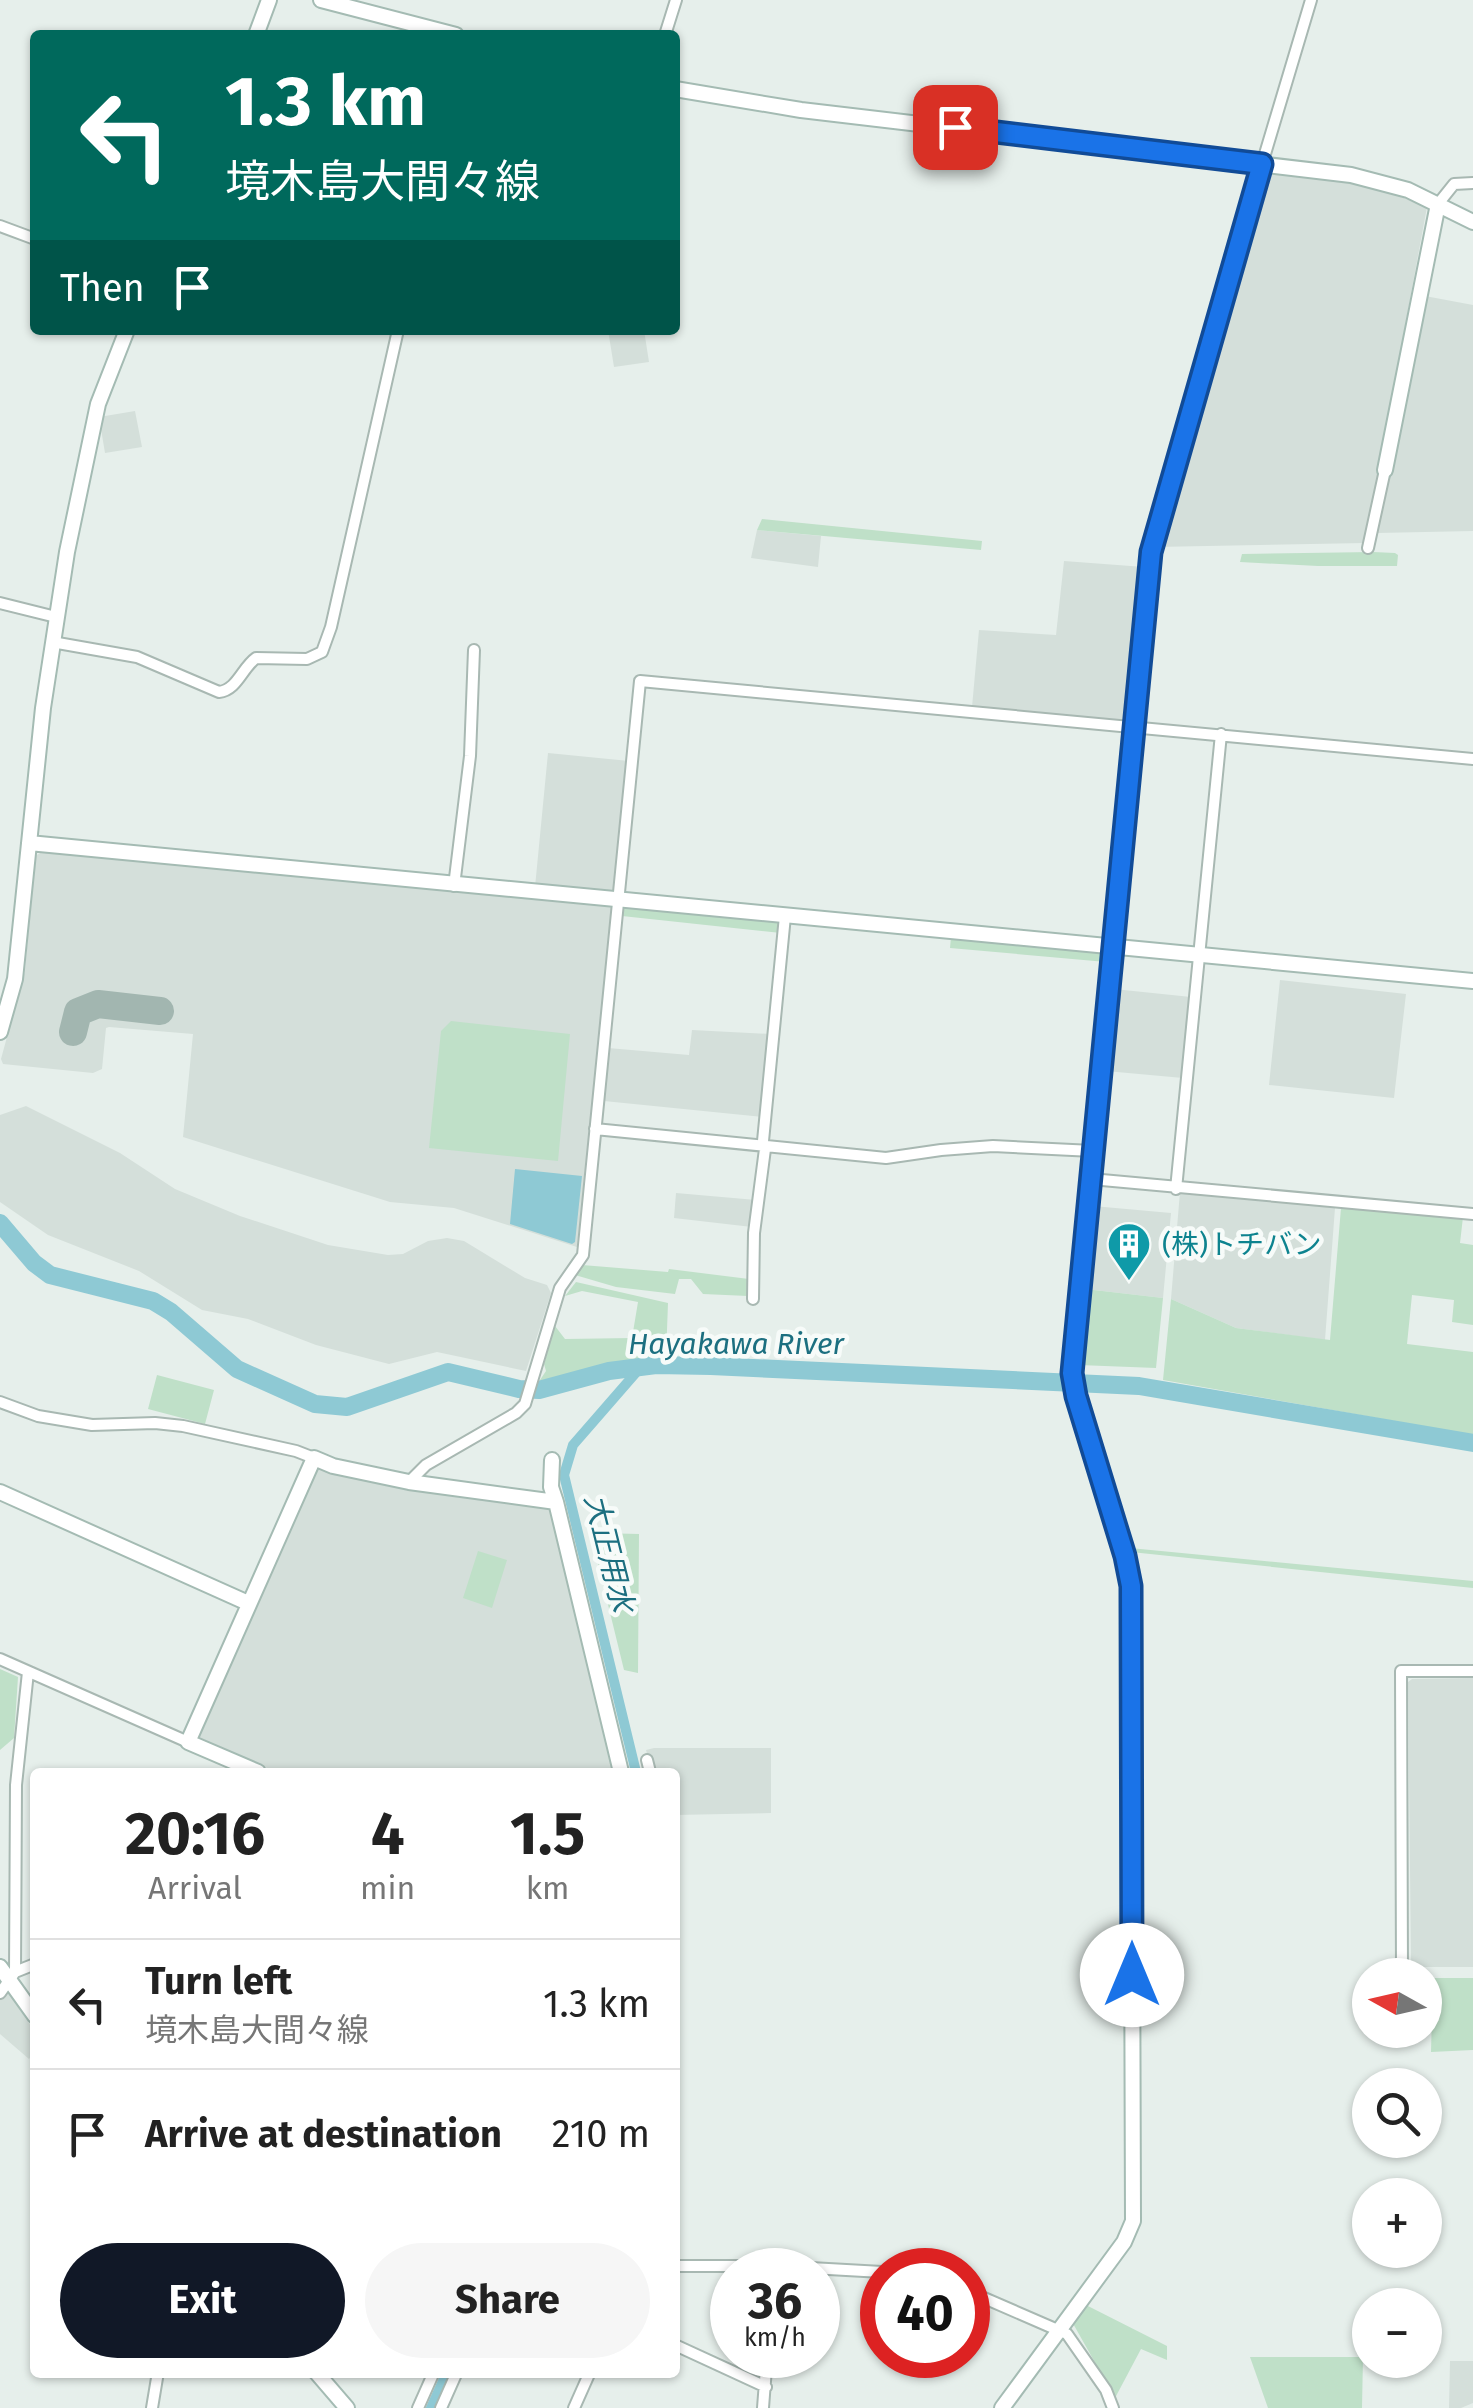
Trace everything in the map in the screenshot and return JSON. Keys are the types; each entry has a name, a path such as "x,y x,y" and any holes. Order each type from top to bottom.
{"street":[{"path":"258,30 269,0"},
{"path":"321,0 437,30"},
{"path":"667,30 676,0"},
{"path":"1002,2408 1124,2242 1134,2213 1132,1600 1125,1556 1072,1373 1154,539 1311,0"},
{"path":"680,89 800,110 1352,175 1408,190 1473,222"},
{"path":"1368,548 1438,204 1454,184 1473,183"},
{"path":"0,226 30,237"},
{"path":"0,1032 15,978 56,617 94,416 125,335"},
{"path":"52,642 137,657 218,692 234,686 245,667 256,658 307,659 322,652 331,627 397,335"},
{"path":"0,603 56,617"},
{"path":"454,886 470,756 474,650"},
{"path":"408,1482 426,1465 525,1404 560,1288 583,1254 640,680 1473,759"},
{"path":"1176,1189 1221,734"},
{"path":"29,844 1473,982"},
{"path":"752,1299 754,1234 785,916"},
{"path":"595,1129 886,1158 994,1146 1094,1152"},
{"path":"1090,1179 1473,1214"},
{"path":"0,1402 38,1416 92,1425 182,1426 301,1452 333,1466 408,1482 556,1502"},
{"path":"188,1742 314,1458"},
{"path":"552,1460 551,1481 621,1768"},
{"path":"0,1492 248,1603"},
{"path":"0,1660 249,1768"},
{"path":"1402,1958 1401,1671 1473,1671"},
{"path":"0,1993 8,1972 16,1785 28,1672"},
{"path":"8,1972 30,2008"},
{"path":"680,2266 710,2267"},
{"path":"990,2300 1060,2330 1075,2343 1106,2390 1113,2408"},
{"path":"680,2347 766,2387"},
{"path":"152,2408 157,2378"},
{"path":"321,2378 348,2408"},
{"path":"418,2408 431,2378"},
{"path":"441,2408 454,2378"},
{"path":"574,2408 587,2378"},
{"path":"763,2408 766,2378"}],"shaded area":[{"path":"1266,169 1372,186 1427,207 1365,543 1155,547"},
{"path":"1425,296 1473,305 1473,531 1377,533"},
{"path":"609,335 645,335 649,362 614,367"},
{"path":"135,411 142,447 105,453 99,417"},
{"path":"757,530 821,536 818,567 751,558"},
{"path":"1064,561 1144,567 1130,723 972,707 979,630 1056,635"},
{"path":"548,753 629,761 615,895 535,887"},
{"path":"42,852 612,906 577,1247 454,1208 390,1202 183,1137 193,1034 106,1028 102,1069 93,1073 3,1064 1,1059 25,971 35,856"},
{"path":"1280,980 1406,994 1394,1098 1269,1085"},
{"path":"1114,989 1191,997 1183,1078 1106,1071"},
{"path":"692,1030 771,1034 763,1117 604,1101 608,1048 689,1055"},
{"path":"26,1106 120,1153 175,1189 240,1216 328,1245 388,1255 403,1254 428,1241 464,1241 525,1278 547,1285 551,1293 526,1371 437,1352 389,1364 316,1345 248,1319 202,1310 139,1271 48,1235 0,1202 0,1115"},
{"path":"1180,1192 1335,1208 1325,1340 1236,1328 1171,1299"},
{"path":"676,1193 756,1200 752,1227 674,1218"},
{"path":"1093,1206 1171,1213 1163,1298 1085,1289"},
{"path":"314,1468 552,1507 612,1768 267,1768 200,1738 199,1731"},
{"path":"1473,1678 1473,1967 1442,1967 1442,1958 1411,1958 1408,1682"},
{"path":"771,1748 771,1813 680,1815 680,1768 651,1768 646,1750"},
{"path":"8,1992 30,2025 29,2059 0,2034 0,1999"},
{"path":"1450,2361 1473,2361 1473,2403 1461,2408 1449,2408"}],"green space":[{"path":"762,519 982,541 981,550 757,530"},
{"path":"1395,553 1397,566 1240,562 1242,554"},
{"path":"623,907 782,923 781,933 622,916"},
{"path":"951,937 1107,954 1106,962 950,948"},
{"path":"451,1021 570,1034 558,1161 429,1148 441,1031"},
{"path":"1341,1208 1463,1217 1460,1243 1473,1245 1473,1325 1452,1322 1454,1300 1412,1295 1407,1344 1473,1352 1473,1435 1163,1380 1171,1299 1236,1328 1330,1340"},
{"path":"582,1265 668,1272 669,1269 749,1279 748,1296 703,1294 691,1279 679,1279 675,1294 616,1287 575,1275"},
{"path":"576,1282 668,1303 666,1357 607,1364 538,1383 546,1371 544,1364 555,1326 565,1339 632,1338 638,1302 582,1291 565,1296"},
{"path":"1085,1289 1163,1298 1156,1368 1079,1365"},
{"path":"157,1375 214,1390 205,1424 148,1409"},
{"path":"599,1533 639,1534 638,1673 624,1670 592,1539"},
{"path":"1130,1548 1473,1581 1473,1588 1131,1552"},
{"path":"478,1551 507,1560 492,1608 463,1598"},
{"path":"0,1669 18,1677 14,1738 0,1750"},
{"path":"1442,1978 1473,1978 1473,2050 1431,2052 1431,2048 1442,2048"},
{"path":"1084,2304 1167,2346 1167,2360 1141,2349 1115,2398 1071,2320"},
{"path":"1250,2357 1352,2357 1352,2378 1363,2378 1362,2408 1268,2408"}],"water":[{"path":"515,1169 582,1176 575,1242 510,1224"}],"waterway":[{"name":"Hayakawa River","path":"0,1223 34,1263 50,1275 153,1301 237,1369 315,1404 347,1407 448,1372 539,1390 609,1371 656,1365 711,1366 1139,1386 1473,1443"},
{"name":"大正用水","path":"635,1768 564,1475 573,1445 640,1368"},
{"name":"大正用水","path":"431,2408 444,2378"}],"taxiway":[{"path":"73,1032 78,1012 98,1004 160,1011"}],"place":[{"name":"(株)トチバン","path":"1129,1282"}],"route":[{"path":"955,127 1262,164 1151,552 1072,1373 1131,1586 1132,1975"}]}
